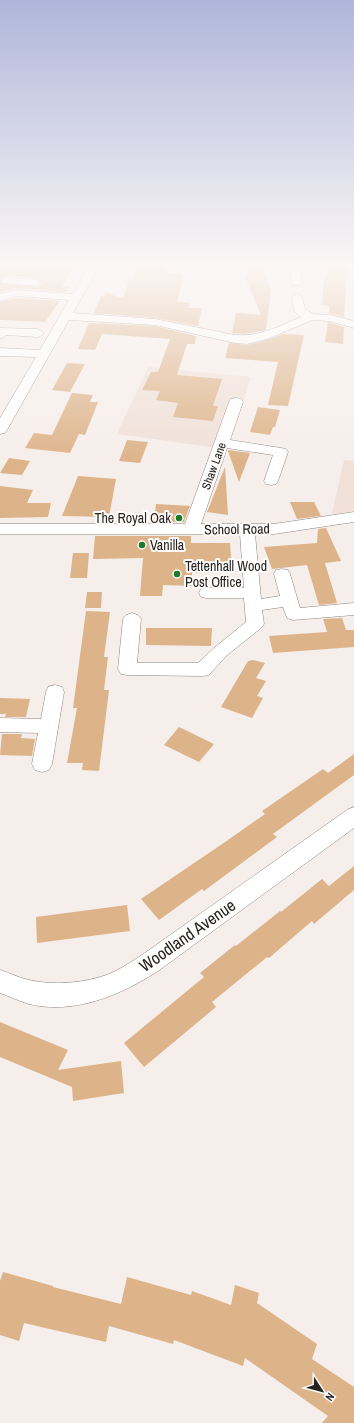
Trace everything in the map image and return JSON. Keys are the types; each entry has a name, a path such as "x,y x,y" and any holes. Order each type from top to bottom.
{"street":[{"path":"9,331 38,333"},
{"path":"0,430 57,331"},
{"path":"199,331 247,340 266,336 277,331"},
{"path":"0,352 44,354"},
{"name":"Shaw Lane","path":"190,530 236,402"},
{"path":"222,443 281,452 271,481"},
{"name":"School Road","path":"0,529 247,530 274,529 354,517"},
{"path":"132,619 127,669 204,670 220,652 255,624 247,530"},
{"path":"282,574 293,614 354,610"},
{"path":"207,593 253,599 290,601"},
{"path":"42,764 55,692"},
{"path":"0,725 48,726"},
{"name":"Woodland Avenue","path":"0,981 30,992 58,995 85,991 114,984 150,963 354,816"}],"shaded area":[{"path":"148,367 251,377 243,402 230,401 218,448 117,434"},
{"path":"344,460 354,461 354,511 332,514"}],"building":[{"path":"85,331 177,331 196,336 195,344 187,344 177,375 222,379 213,406 218,406 213,421 173,417 178,403 156,400 160,391 142,390 151,372 158,372 170,339 102,334 95,350 78,349"},
{"path":"232,331 258,331 244,334 232,333"},
{"path":"327,331 344,331 343,344 325,342"},
{"path":"283,334 304,335 288,406 268,405 278,362 225,358 229,343 247,345"},
{"path":"67,363 85,364 70,392 52,390"},
{"path":"72,393 93,395 90,402 98,402 85,435 79,434 70,453 25,448 34,433 52,435"},
{"path":"258,407 280,410 275,427 273,427 270,435 250,432"},
{"path":"127,440 148,442 140,463 119,461"},
{"path":"228,451 250,453 239,482"},
{"path":"9,458 30,461 22,475 0,473"},
{"path":"225,467 228,515 207,512"},
{"path":"78,476 116,479 109,517 62,516"},
{"path":"0,486 33,490 27,503 51,503 48,517 0,518"},
{"path":"290,502 314,502 321,516 297,519"},
{"path":"156,504 190,506 184,522 154,522"},
{"path":"326,528 341,561 325,563 337,603 319,605 307,565 272,569 264,547 317,543 318,529"},
{"path":"95,536 191,536 191,543 230,543 232,572 192,573 192,586 163,585 162,596 140,596 143,558 93,559"},
{"path":"73,553 89,553 87,578 70,578"},
{"path":"87,592 102,592 101,608 85,608"},
{"path":"86,611 110,612 104,657 108,657 104,690 109,690 99,771 82,770 83,763 67,763 77,708 73,708"},
{"path":"342,618 346,630 354,630 354,647 273,653 269,636 327,632 323,619"},
{"path":"146,628 212,628 211,646 146,645"},
{"path":"253,660 265,663 256,678 266,681 257,696 263,698 252,718 221,707 248,661"},
{"path":"0,698 30,699 26,717 5,717 6,714 0,714"},
{"path":"179,727 214,744 199,762 164,745"},
{"path":"2,734 22,734 21,738 35,739 32,756 0,755"},
{"path":"354,754 354,775 273,834 277,837 204,891 202,889 159,920 141,899 265,814 262,811 323,769 328,773"},
{"path":"354,866 354,890 314,924 312,921 269,958 267,957 212,1002 216,1007 144,1067 124,1043 204,977 200,973 235,945 236,946 280,911 281,912 322,879 329,886"},
{"path":"127,905 130,931 37,943 36,917"},
{"path":"0,1022 68,1050 58,1070 121,1061 124,1093 73,1101 72,1087 0,1057"},
{"path":"3,1272 53,1287 121,1304 127,1277 191,1295 192,1291 231,1305 235,1285 259,1293 257,1303 317,1344 312,1359 354,1387 354,1423 322,1423 328,1416 245,1358 243,1366 174,1340 173,1344 109,1326 106,1342 24,1323 19,1341 0,1335 0,1281"}],"place":[{"name":"The Royal Oak","path":"179,518"},
{"name":"Vanilla","path":"142,545"},
{"name":"Tettenhall Wood Post Office","path":"177,574"}]}
